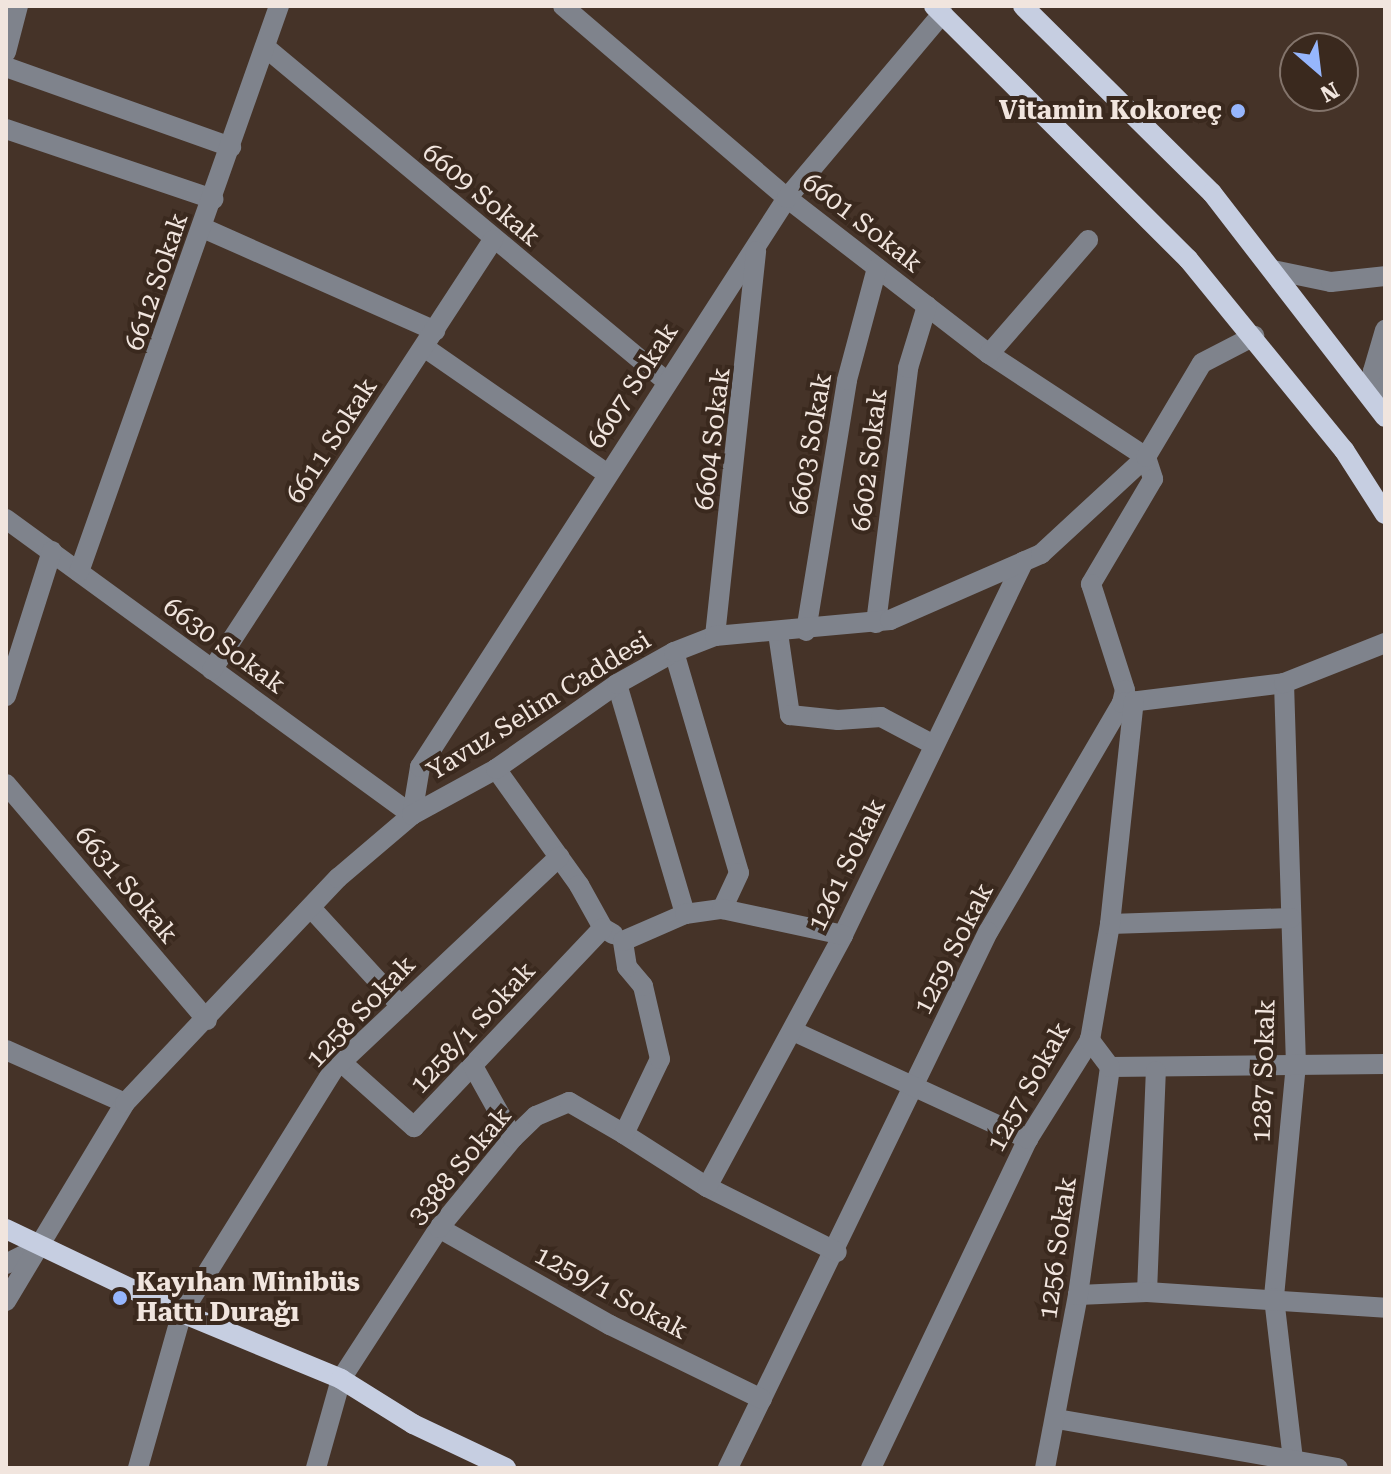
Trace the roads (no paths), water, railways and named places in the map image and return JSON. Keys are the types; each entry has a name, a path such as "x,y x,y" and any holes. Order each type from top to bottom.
{"main road":[{"path":"1023,6 1212,193 1381,411"},
{"path":"938,10 1188,259 1254,336 1344,450 1385,514"},
{"path":"10,1232 38,1248 182,1313 341,1379 413,1424 506,1468"}],"street":[{"path":"6,52 18,6"},
{"name":"6612 Sokak","path":"79,572 279,6"},
{"name":"6601 Sokak","path":"563,6 787,198 877,268 989,354 1146,457"},
{"name":"6607 Sokak","path":"412,815 420,767 666,381 787,198 938,10"},
{"name":"6609 Sokak","path":"265,47 666,381"},
{"path":"6,67 231,147"},
{"path":"6,129 213,199"},
{"path":"203,228 430,339 606,473"},
{"name":"6611 Sokak","path":"212,670 493,240"},
{"path":"989,354 1088,240"},
{"name":"6604 Sokak","path":"715,636 757,247"},
{"name":"6603 Sokak","path":"806,631 847,380 877,268"},
{"path":"1273,270 1331,282 1385,276"},
{"name":"6602 Sokak","path":"876,623 908,368 927,306"},
{"path":"1381,411 1373,371 1385,330"},
{"name":"Yavuz Selim Caddesi","path":"6,1301 125,1103 311,908 412,815 496,769 617,684 674,652 715,636 876,623 1041,554 1146,457 1202,363 1254,336"},
{"path":"1146,457 1153,479 1091,584 1128,702 1284,683 1385,643"},
{"name":"6630 Sokak","path":"6,519 412,815"},
{"path":"6,696 52,551"},
{"name":"1261 Sokak","path":"707,1187 843,935 1024,561"},
{"path":"778,633 790,715 838,720 881,717 934,745"},
{"path":"674,652 739,873 722,909"},
{"name":"1287 Sokak","path":"1284,683 1296,1064 1274,1298 1293,1460"},
{"path":"617,684 685,914"},
{"name":"1257 Sokak","path":"871,1468 1028,1139 1090,1040 1110,924 1128,702"},
{"name":"1259 Sokak","path":"728,1468 837,1252 988,932 1128,702"},
{"path":"496,769 559,857 603,928 623,941 627,967 643,986 660,1059 624,1134 707,1187 837,1252"},
{"name":"6631 Sokak","path":"6,784 207,1020"},
{"name":"1258 Sokak","path":"138,1468 182,1313 341,1062 559,857"},
{"path":"311,908 401,1006"},
{"path":"623,941 685,914 722,909 843,935"},
{"path":"1110,924 1291,918"},
{"name":"1258/1 Sokak","path":"341,1062 414,1127 603,928"},
{"path":"793,1031 1028,1139"},
{"path":"1090,1040 1110,1067 1156,1071 1296,1064 1385,1064"},
{"path":"6,1050 125,1103"},
{"path":"473,1066 513,1138"},
{"name":"1256 Sokak","path":"1045,1468 1057,1419 1078,1295 1110,1067"},
{"path":"1147,1292 1156,1071"},
{"name":"3388 Sokak","path":"316,1468 341,1379 439,1228 513,1138 536,1116 569,1102 624,1134"},
{"name":"1259/1 Sokak","path":"439,1228 610,1325 762,1399"},
{"path":"6,1262 10,1232"},
{"path":"6,1262 38,1248"},
{"path":"1078,1295 1147,1292 1274,1298 1385,1308"},
{"path":"1057,1419 1338,1468"}],"place":[{"name":"Vitamin Kokoreç","path":"1238,111"},
{"name":"Kayıhan Minibüs Hattı Durağı","path":"120,1298"}]}
